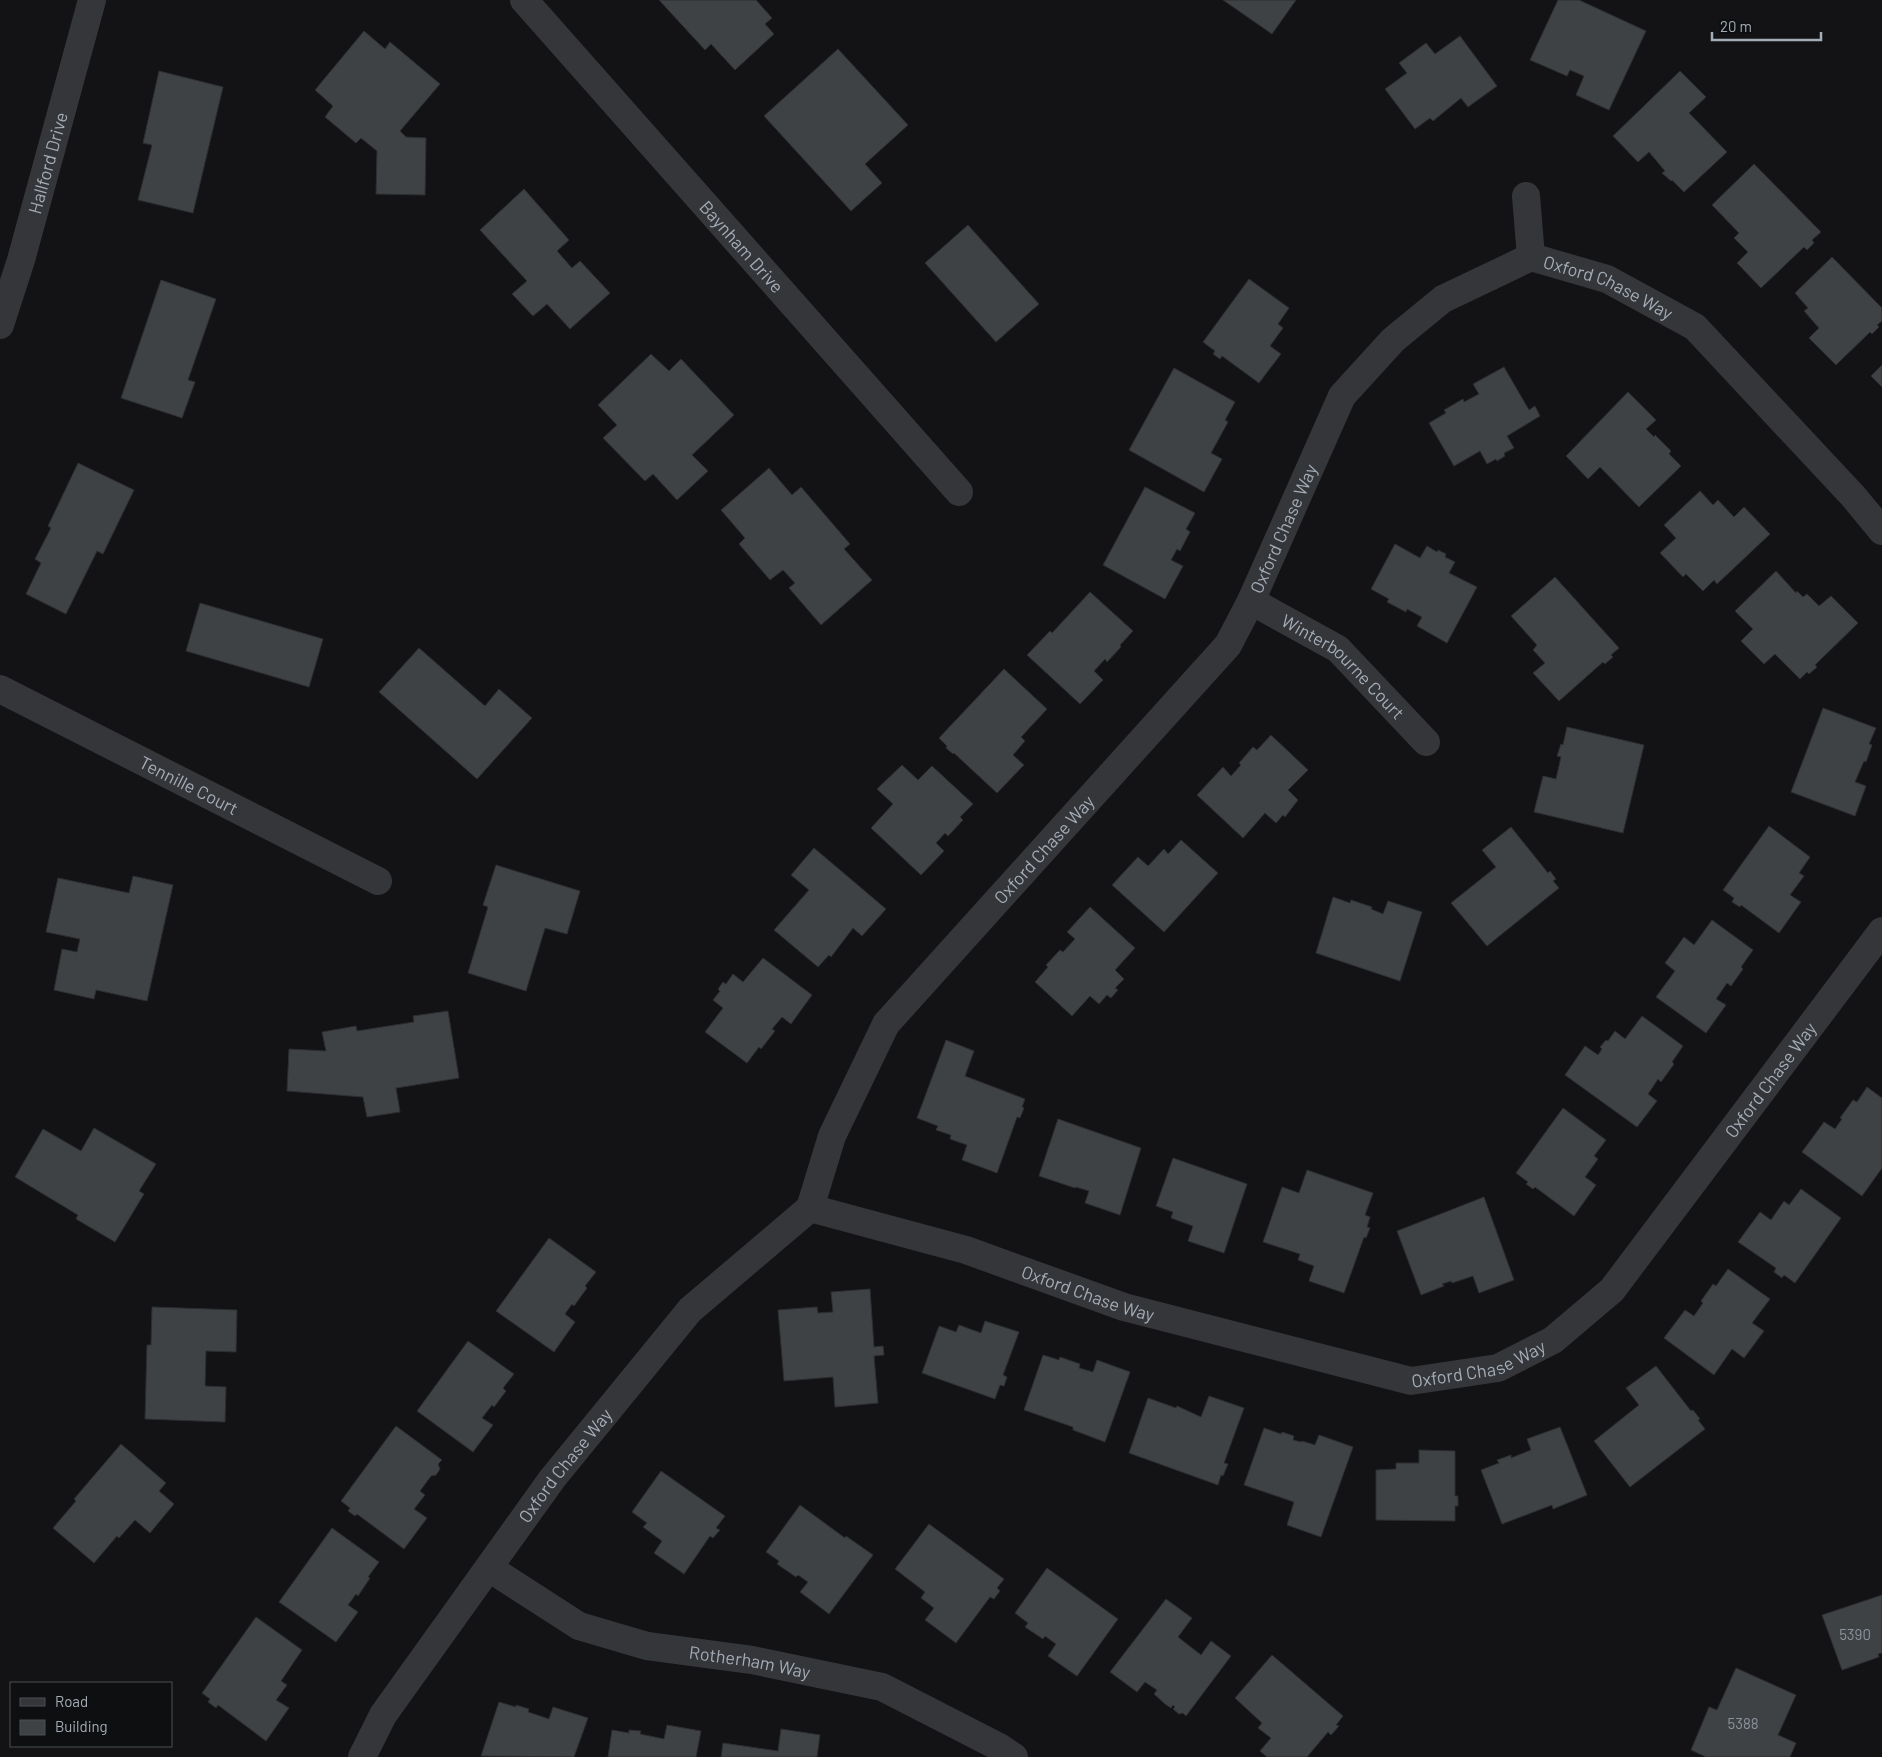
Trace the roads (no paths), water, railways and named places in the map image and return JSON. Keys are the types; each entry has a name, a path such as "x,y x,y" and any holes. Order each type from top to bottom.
{"street":[{"name":"Hallford Drive","path":"0,325 21,260 92,0"},
{"name":"Baynham Drive","path":"524,0 959,492"},
{"path":"1526,196 1531,257"},
{"name":"Oxford Chase Way","path":"362,1757 383,1715 552,1479 690,1310 810,1208 832,1136 886,1024 1228,645 1251,601 1342,396 1394,340 1443,300 1531,257 1607,279 1695,327 1852,496 1882,532"},
{"name":"Winterbourne Court","path":"1251,601 1338,649 1426,742"},
{"name":"Tennille Court","path":"0,689 378,881"},
{"name":"Oxford Chase Way","path":"810,1208 966,1250 1124,1307 1411,1381 1498,1368 1553,1340 1612,1290 1882,931"},
{"name":"Rotherham Way","path":"489,1568 578,1626 648,1646 752,1660 882,1687 999,1747 1014,1757"}]}
